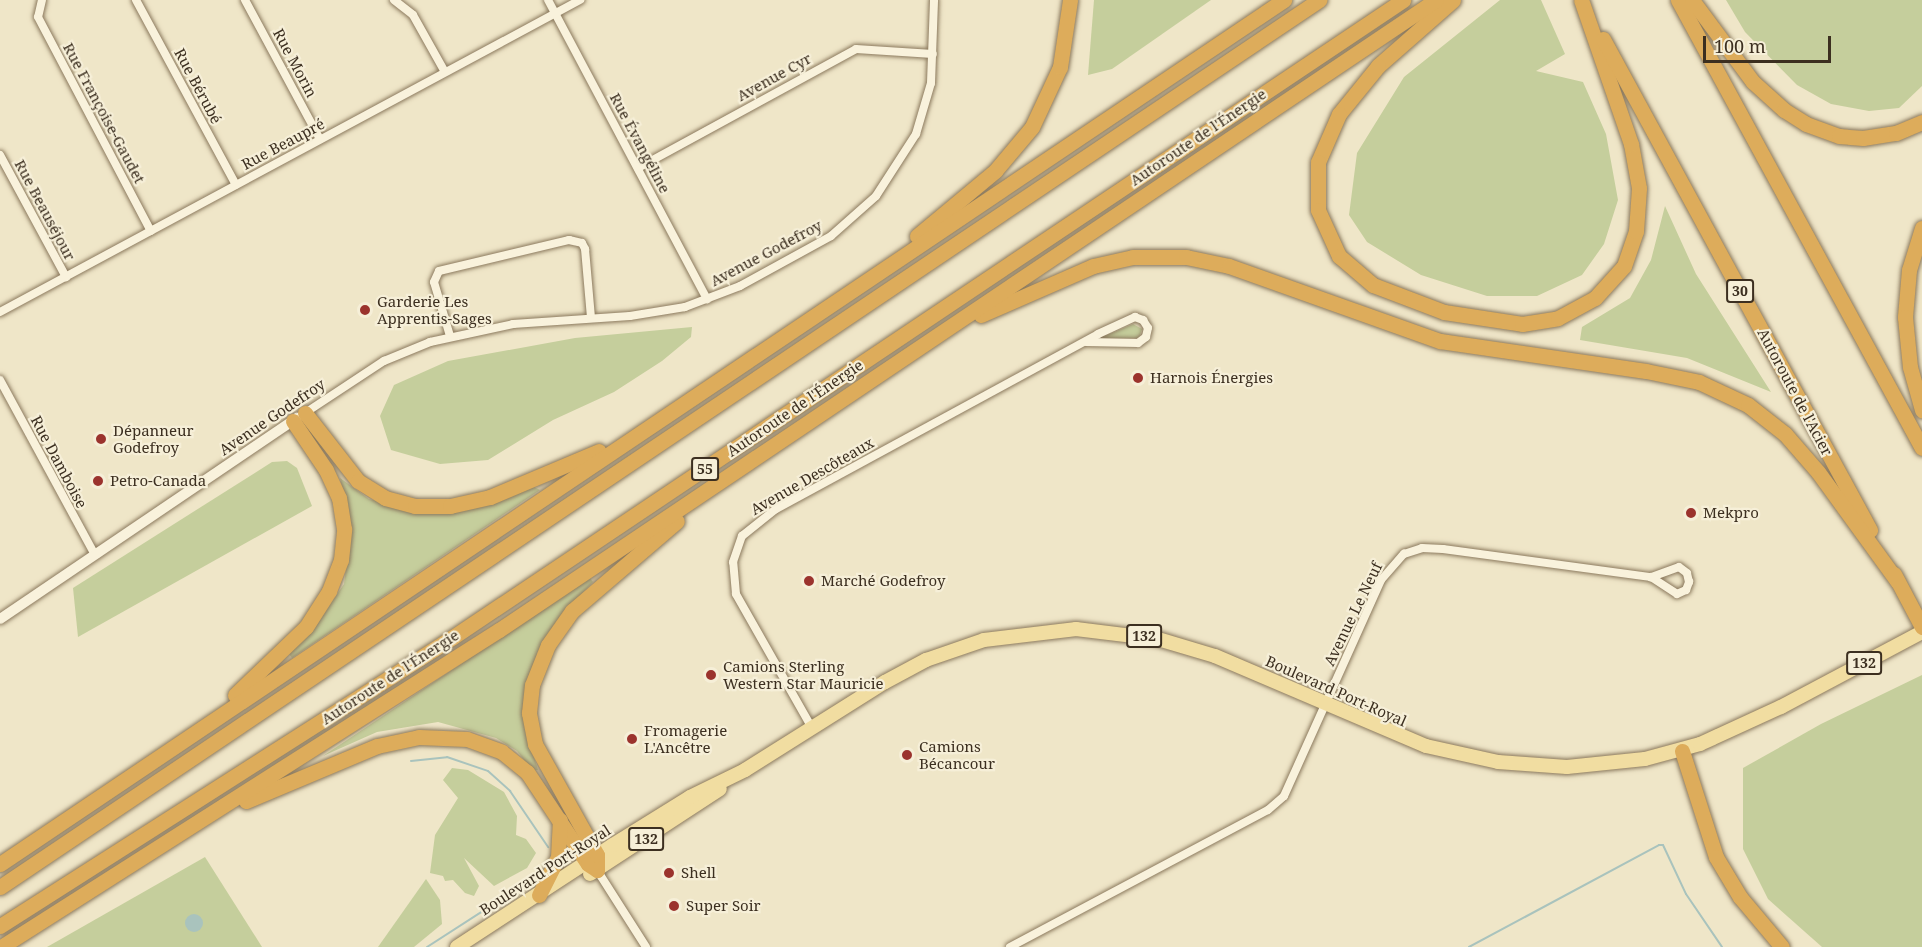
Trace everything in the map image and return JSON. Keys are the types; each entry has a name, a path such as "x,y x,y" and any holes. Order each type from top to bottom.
{"highway":[{"path":"835,301 969,194 1021,143 1042,111 1057,76 1070,0"},
{"path":"0,864 1284,0"},
{"path":"0,887 1319,0"},
{"name":"Autoroute de l'Énergie","path":"0,926 472,624 1403,0"},
{"path":"1,947 208,818 734,472 1436,0"},
{"path":"1453,0 1378,66 1339,114 1318,162 1318,210 1339,256 1373,285 1444,312 1522,324 1558,318 1595,298 1624,266 1636,231 1638,188 1631,144 1581,0"},
{"name":"Autoroute de l'Acier","path":"1581,0 1922,627"},
{"path":"1678,0 1922,448"},
{"path":"1692,0 1753,82 1784,110 1806,124 1831,134 1863,138 1896,134 1922,122"},
{"path":"1922,228 1909,270 1905,317 1910,367 1922,410"},
{"path":"943,332 1093,266 1133,257 1186,257 1229,266 1440,341 1690,380 1741,400 1785,434 1818,472 1898,582"},
{"path":"299,417 358,482 385,498 423,506 459,504 514,490 645,429"},
{"path":"192,733 300,634 326,598 339,568 344,537 341,506 299,417"},
{"path":"594,863 535,744 529,706 536,671 551,639 579,604 734,472"},
{"path":"208,818 365,749 408,739 441,736 480,742 510,758 538,785 560,820 594,863"},
{"path":"1682,751 1716,857 1740,897 1782,947"},
{"path":"538,895 558,857 560,820"}],"main road":[{"name":"Boulevard Port-Royal","path":"457,947 538,895 696,808 745,770 902,672 952,650 1007,636 1065,630 1116,631 1179,644 1426,746 1507,764 1582,767 1682,751 1751,723 1922,632"},
{"name":"Boulevard Port-Royal","path":"467,947 594,863"}],"street":[{"name":"Rue Bérubé","path":"136,0 236,185"},
{"name":"Rue Morin","path":"245,0 320,140"},
{"path":"394,0 413,15 445,72"},
{"name":"Rue Évangéline","path":"548,0 707,299"},
{"name":"Rue Beaupré","path":"0,312 580,0"},
{"name":"Avenue Godefroy","path":"0,619 384,361 450,336 509,325 664,311 707,299 810,249 846,225 872,201 899,166 916,134 928,95 933,54 934,0"},
{"name":"Rue Françoise-Gaudet","path":"39,4 38,17 151,231"},
{"name":"Avenue Cyr","path":"638,168 856,48 933,54"},
{"name":"Rue Beauséjour","path":"0,155 66,277"},
{"path":"450,336 435,282 438,271 569,240 582,243 585,249 591,318"},
{"name":"Avenue Descôteaux","path":"812,728 736,594 733,562 742,536 777,509 1086,342 1135,317 1143,320 1148,328 1145,339 1138,343 1086,342"},
{"name":"Rue Damboise","path":"0,380 95,555"},
{"name":"Avenue Le Neuf","path":"1010,947 1268,810 1284,796 1384,574 1408,552 1443,549 1651,577"},
{"path":"594,863 646,947"}],"green space":[{"path":"1094,0 1211,0 1112,69 1088,75"},
{"path":"1500,0 1541,0 1565,54 1536,71 1583,82 1606,134 1618,200 1604,244 1582,275 1537,296 1487,296 1421,275 1367,242 1349,215 1357,153 1404,77"},
{"path":"1726,0 1922,0 1922,86 1899,108 1869,111 1831,104 1797,85 1745,32"},
{"path":"1665,206 1696,274 1771,392 1687,358 1580,340 1582,327 1630,298 1651,260"},
{"path":"1133,324 1142,329 1139,338 1100,338"},
{"path":"692,327 691,337 662,361 614,392 553,420 488,460 440,464 391,450 380,416 394,385 448,361 575,338"},
{"path":"287,461 297,468 312,506 78,637 73,588 272,462"},
{"path":"340,478 369,499 423,513 476,508 534,487 540,490 292,658 289,654 313,630 344,584 351,530"},
{"path":"590,578 593,582 570,606 537,653 531,747 538,770 532,770 517,751 496,738 438,722 377,732 323,756"},
{"path":"1922,675 1922,947 1822,947 1768,899 1743,849 1743,768 1821,724"},
{"path":"452,768 468,770 504,792 517,816 516,835 526,839 536,853 527,868 494,886 464,858 479,886 474,896 465,893 453,880 445,881 443,876 430,873 435,835 458,798 443,780"},
{"path":"205,857 262,947 47,947"},
{"path":"426,879 440,900 442,924 414,947 378,947"}],"water":[{"path":"190,914 198,914 203,919 201,930 190,932 185,927 185,919"}],"waterway":[{"path":"411,761 447,757 488,771 510,791 548,847"},
{"path":"1469,947 1659,845 1663,845 1686,894 1722,947"},
{"path":"427,947 531,880"}],"place":[{"name":"Garderie Les Apprentis-Sages","path":"365,310"},
{"name":"Harnois Énergies","path":"1138,378"},
{"name":"Dépanneur Godefroy","path":"101,439"},
{"name":"Petro-Canada","path":"98,481"},
{"name":"Mekpro","path":"1691,513"},
{"name":"Marché Godefroy","path":"809,581"},
{"name":"Camions Sterling Western Star Mauricie","path":"711,675"},
{"name":"Fromagerie L'Ancêtre","path":"632,739"},
{"name":"Camions Bécancour","path":"907,755"},
{"name":"Shell","path":"669,873"},
{"name":"Super Soir","path":"674,906"}]}
